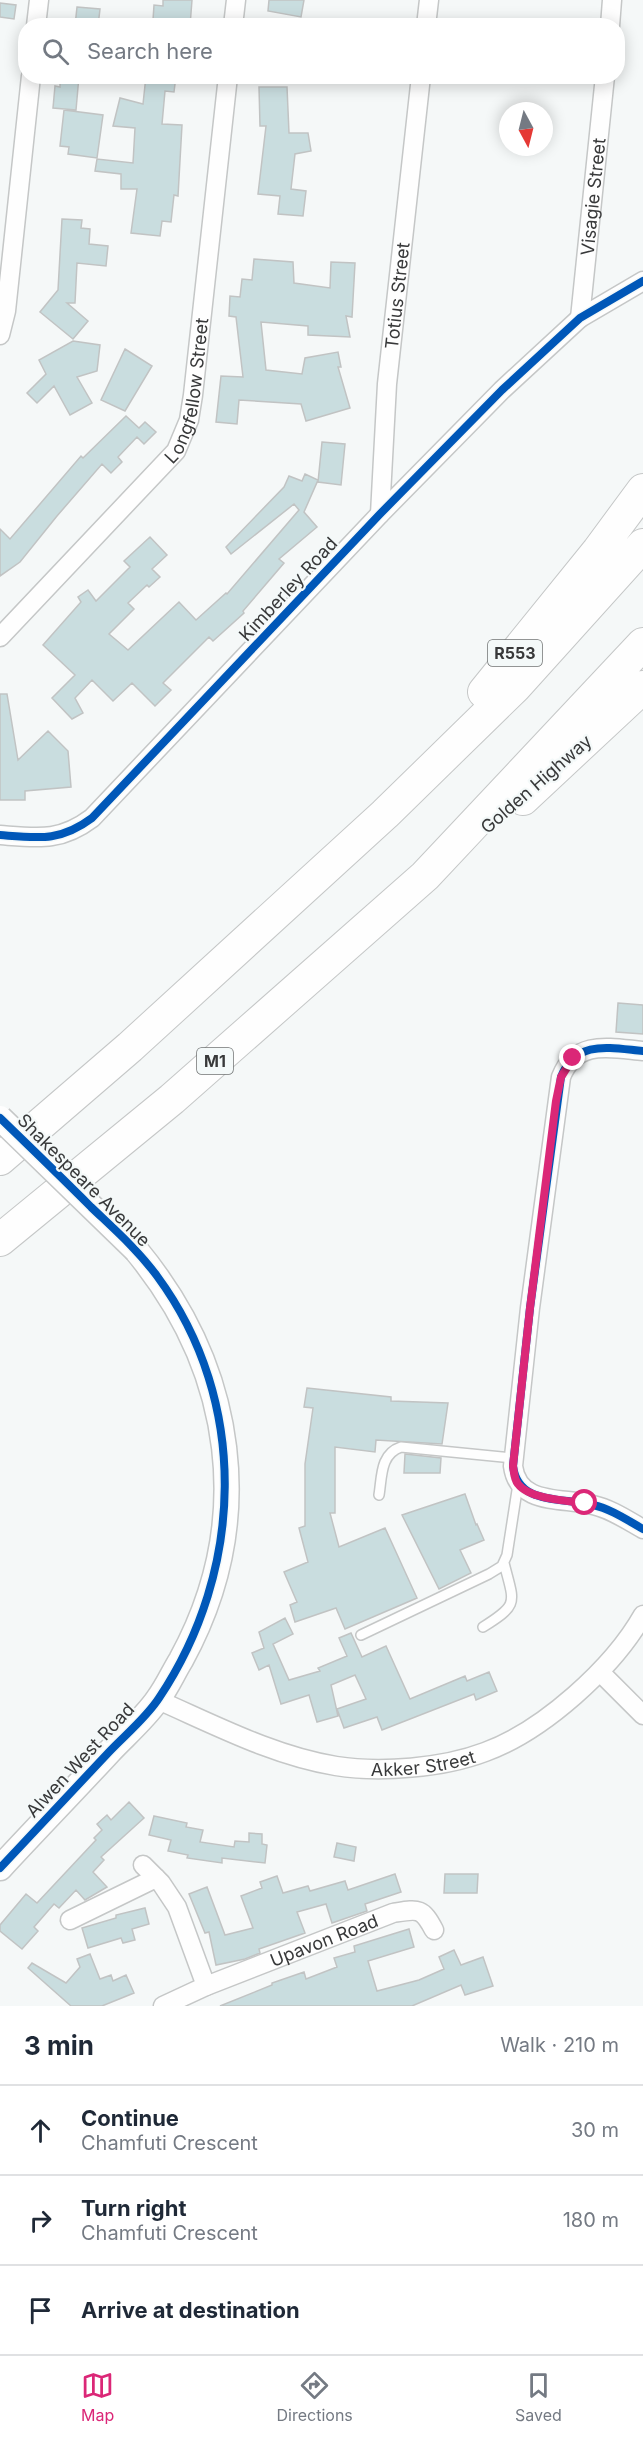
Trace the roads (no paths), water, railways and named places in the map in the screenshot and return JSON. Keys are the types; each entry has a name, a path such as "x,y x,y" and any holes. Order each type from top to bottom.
{"highway":[{"name":"R553","path":"385,814 598,551 643,490"},
{"path":"0,1159 130,1047 385,814 515,687 643,545"},
{"name":"M1","path":"0,1240 172,1100 425,876 643,644"},
{"name":"Golden Highway","path":"425,876 528,795 643,687"}],"street":[{"path":"37,18 39,0"},
{"path":"234,18 236,0"},
{"path":"427,18 429,0"},
{"path":"611,18 612,0"},
{"path":"0,335 6,311 30,84"},
{"name":"Longfellow Street","path":"0,637 176,451 184,436 193,395 227,84"},
{"name":"Totius Street","path":"380,514 387,384 420,84"},
{"name":"Visagie Street","path":"580,318 604,84"},
{"name":"Kimberley Road","path":"0,836 64,835 77,830 92,818 380,514 502,390 580,318 643,281"},
{"path":"643,1051 602,1047 585,1051 573,1058 561,1077 534,1274 513,1458 514,1475 522,1489 543,1497 605,1509 643,1529"},
{"name":"Shakespeare Avenue","path":"0,1118 136,1250 171,1296 201,1355 216,1402 222,1428 226,1469 222,1539 201,1618 189,1645 158,1700"},
{"name":"Akker Street","path":"158,1700 277,1750 315,1761 369,1769 415,1767 485,1752 508,1741 549,1715 600,1672 621,1648 643,1614"},
{"path":"600,1672 643,1715"},
{"name":"Alwen West Road","path":"0,1868 158,1700"},
{"path":"143,1865 156,1878 177,1907 206,1986"},
{"path":"70,1920 156,1878"},
{"name":"Upavon Road","path":"163,2006 206,1986 393,1913 419,1910 425,1913 434,1930"}],"lane":[{"path":"379,1495 386,1458 392,1451 401,1447 513,1458"},
{"path":"483,1626 506,1612 510,1606 511,1595 504,1563 518,1485"},
{"path":"361,1635 489,1574 504,1563"}]}
